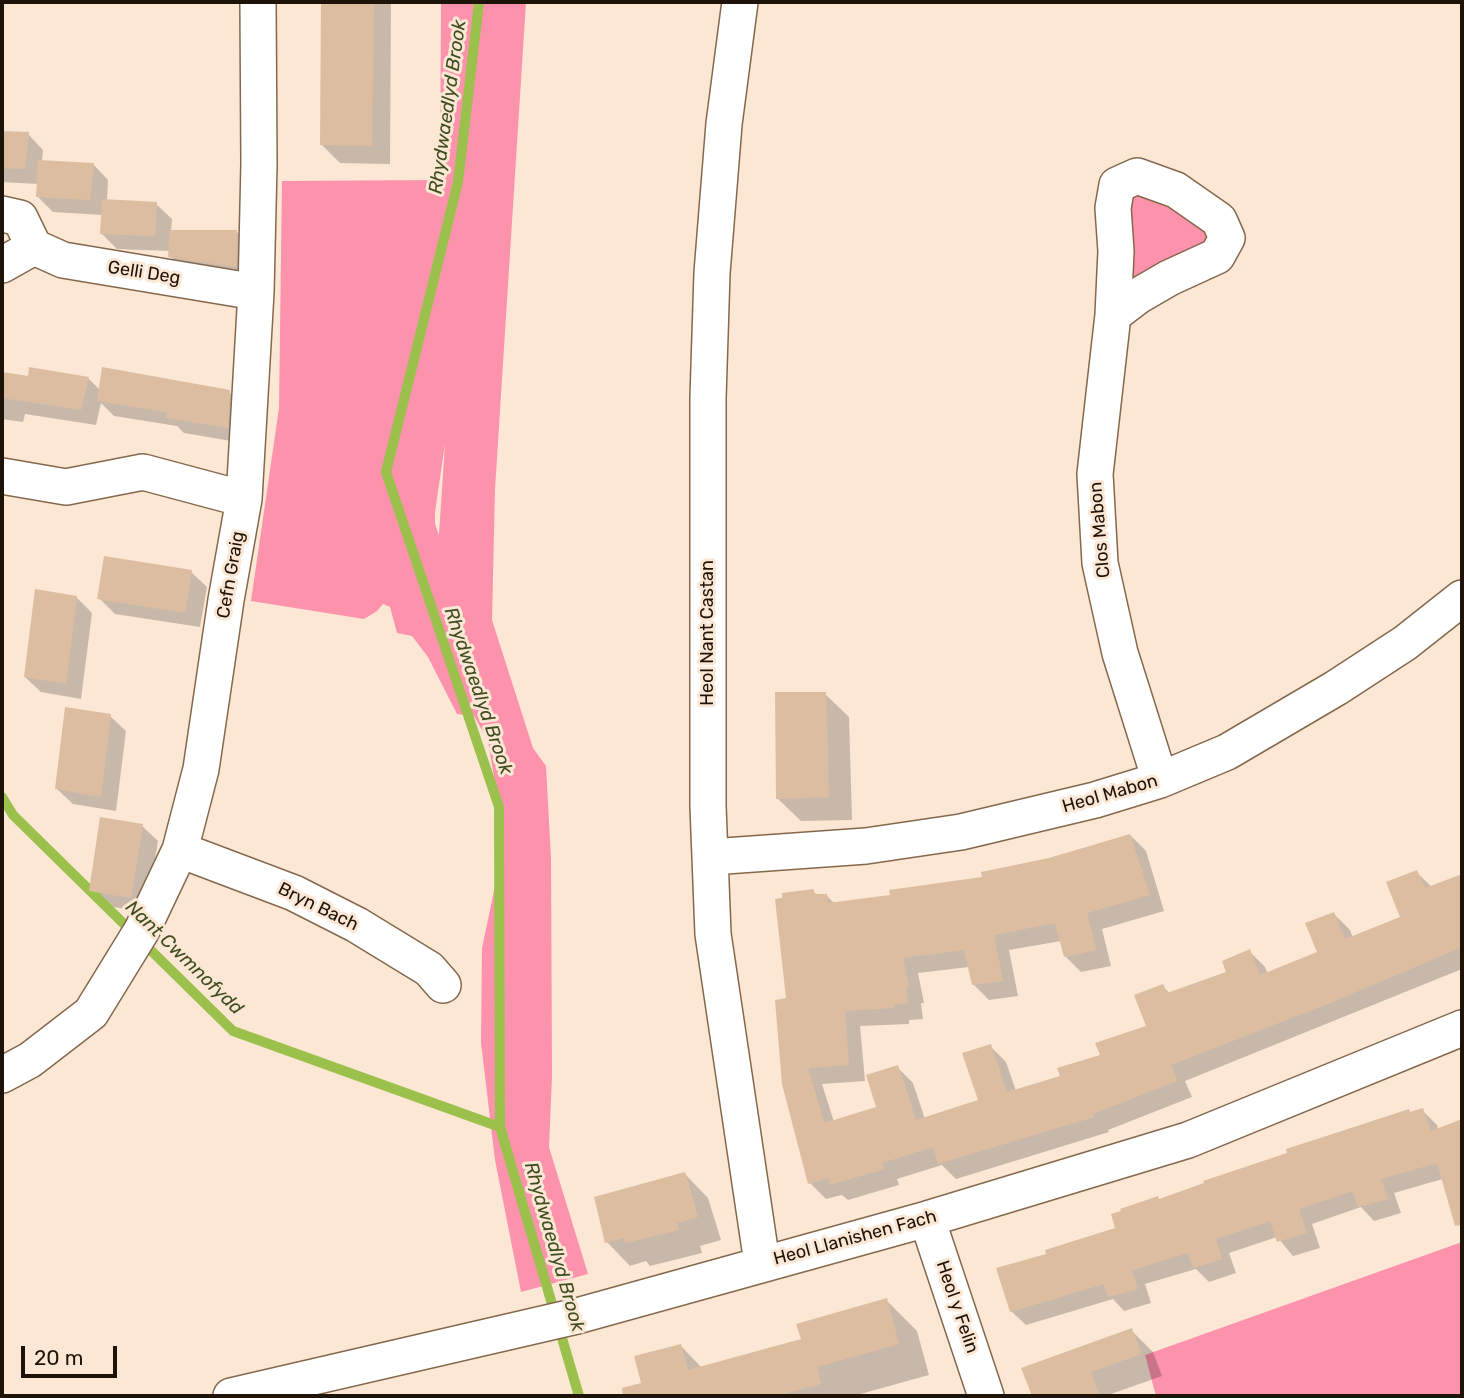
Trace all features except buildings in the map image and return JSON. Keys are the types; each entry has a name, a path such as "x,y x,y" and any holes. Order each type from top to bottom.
{"street":[{"name":"Cefn Graig","path":"2,1075 30,1060 91,1013 142,930 180,850 201,769 244,499 256,292 259,164 258,2"},
{"name":"Heol Nant Castan","path":"740,2 724,124 712,273 708,398 708,806 713,934 762,1263"},
{"path":"2,214 20,218 33,247 2,265"},
{"name":"Gelli Deg","path":"33,247 63,260 256,292"},
{"name":"Clos Mabon","path":"1113,315 1095,474 1100,563 1120,653 1160,780"},
{"path":"2,476 66,487 143,472 244,499"},
{"name":"Heol Mabon","path":"711,857 866,846 961,832 1096,800 1160,780 1227,751 1336,688 1405,643 1462,598"},
{"name":"Bryn Bach","path":"180,850 294,893 358,925 429,969 443,985"},
{"name":"Heol Llanishen Fach","path":"231,1396 577,1316 927,1219 1188,1140 1462,1028"},
{"name":"Heol y Felin","path":"927,1219 986,1396"}],"shaded area":[{"path":"441,2 526,2 495,489 492,620 533,748 546,766 551,858 552,1076 549,1147 588,1274 521,1292 495,1160 481,1043 482,948 502,853 499,807 488,741 474,716 457,714 428,657 412,636 397,633 390,607 383,604 364,619 251,601 279,408 282,181 440,180","holes":["445,444 439,535 435,512"]},
{"path":"1137,176 1227,238 1138,296 1116,251"},
{"path":"1462,1242 1462,1396 1156,1396 1145,1355"}],"waterway":[{"name":"Rhydwaedlyd Brook","path":"479,2 458,182 386,472 499,807 500,1127 579,1396"},
{"name":"Nant Cwmnofydd","path":"2,797 13,815 233,1031 500,1127"}]}
